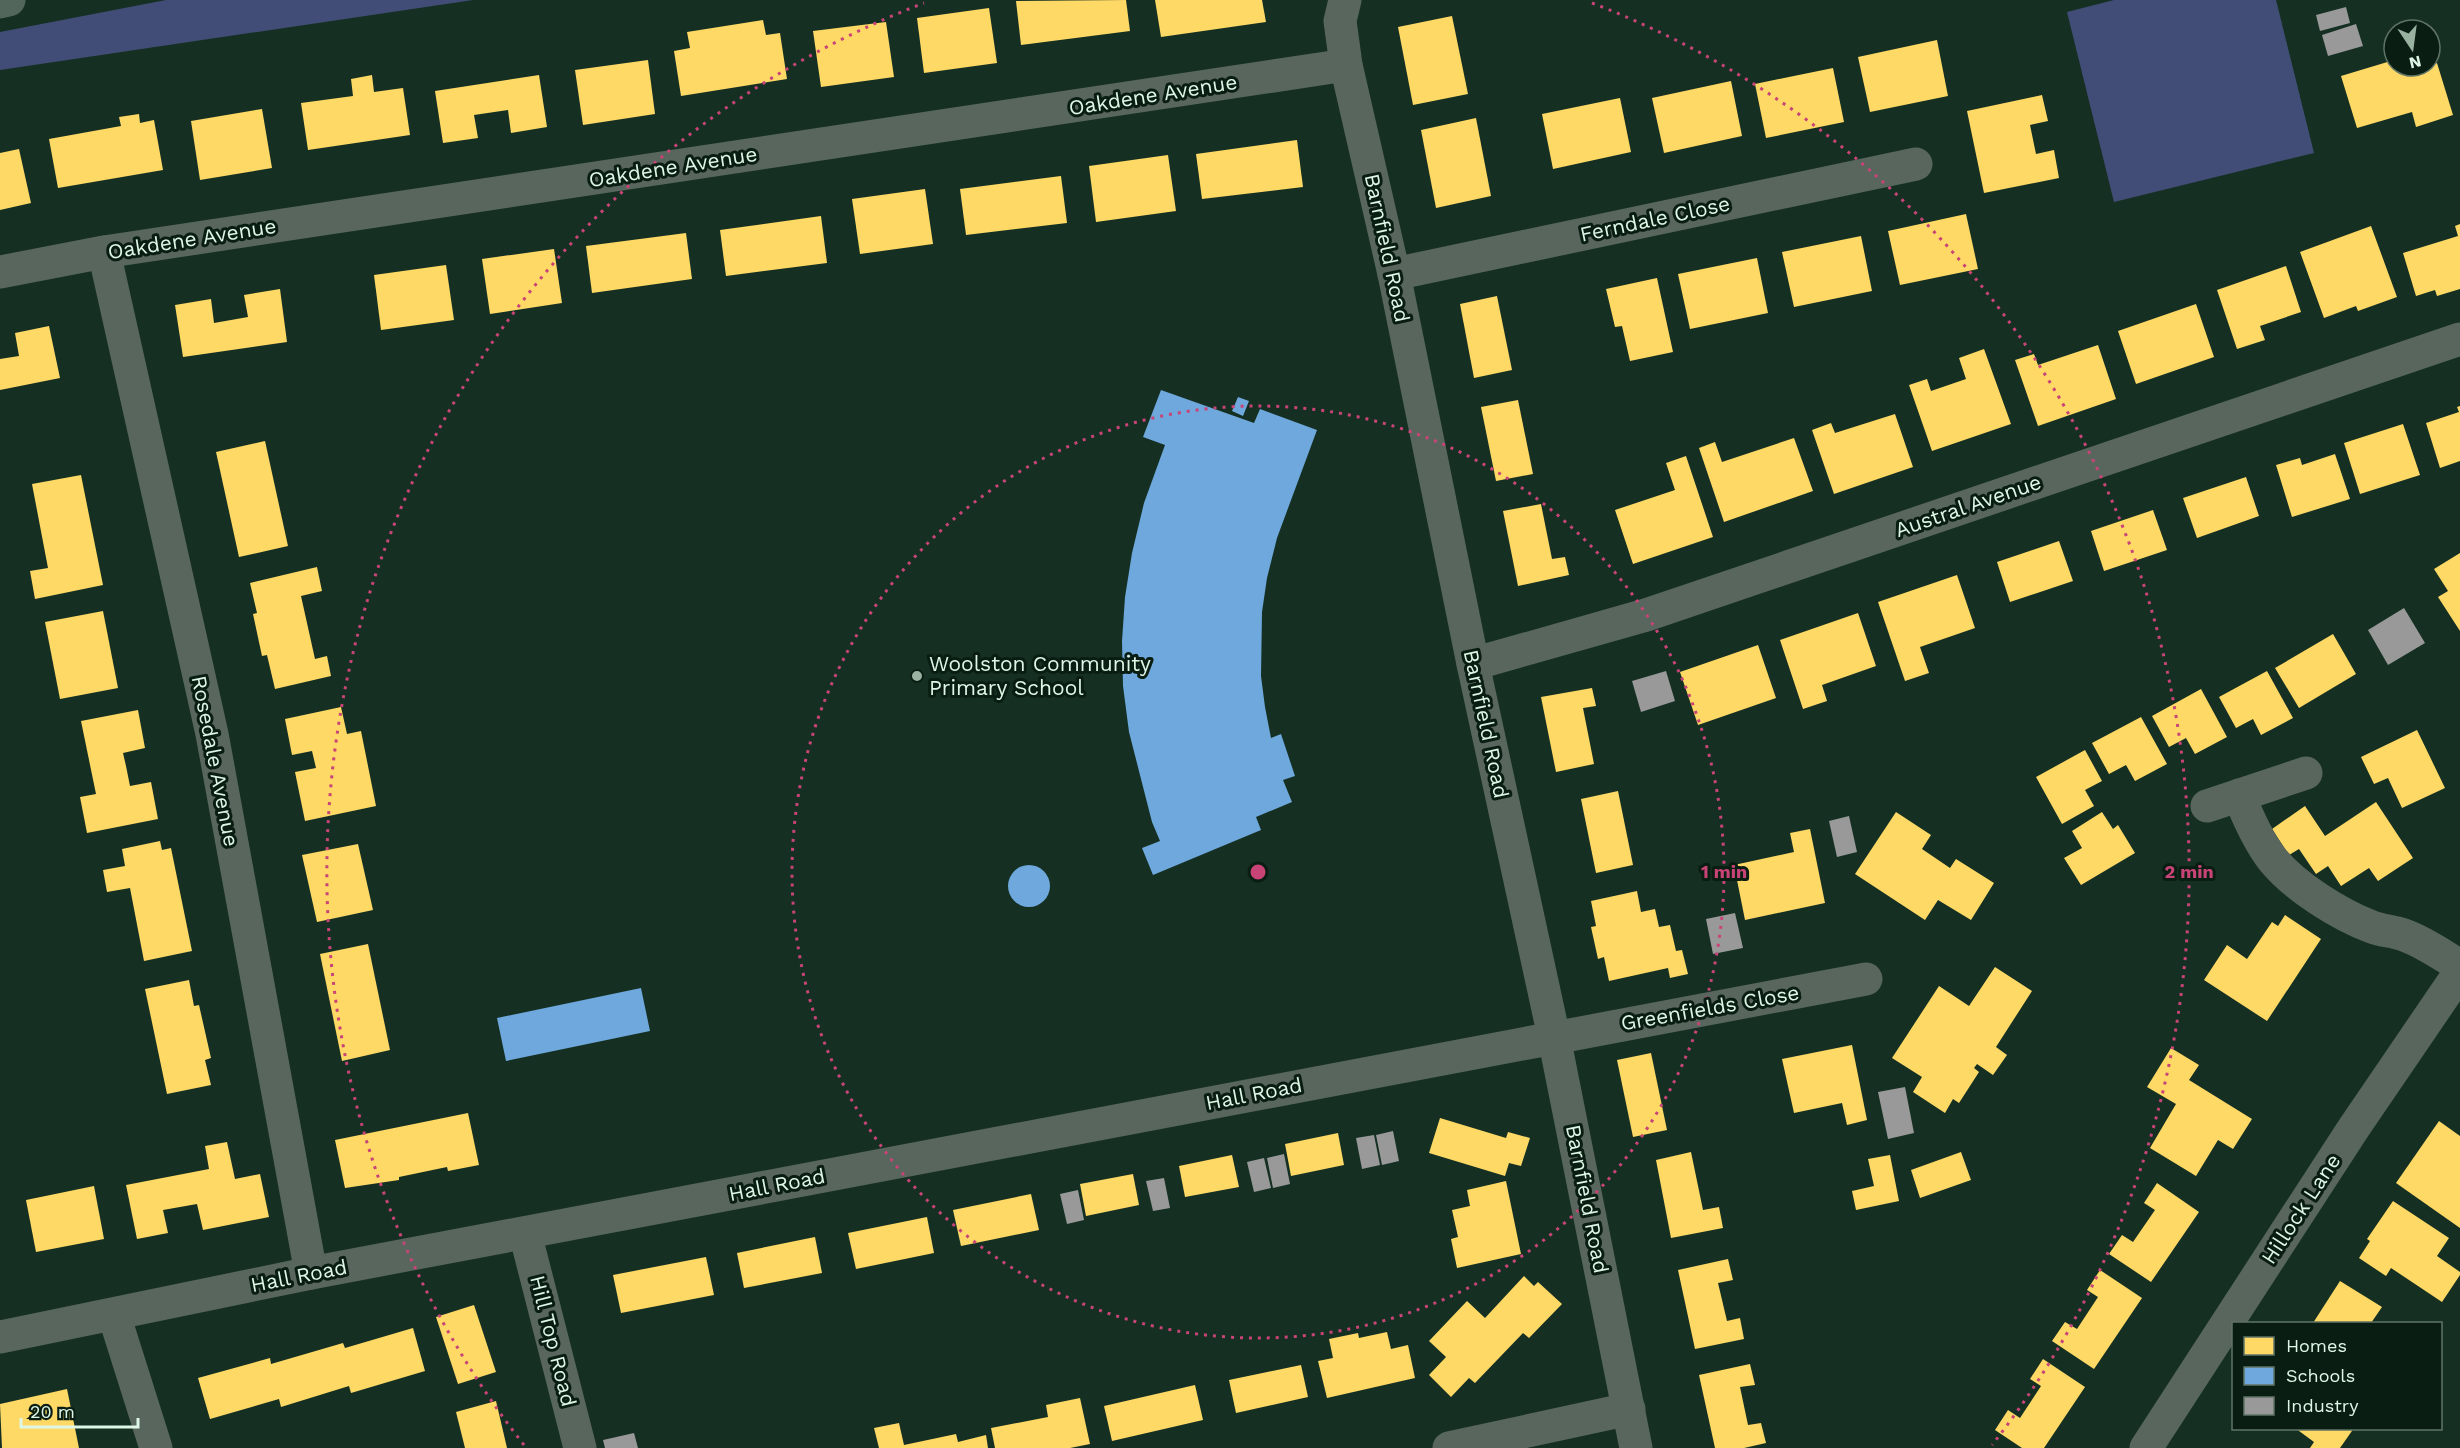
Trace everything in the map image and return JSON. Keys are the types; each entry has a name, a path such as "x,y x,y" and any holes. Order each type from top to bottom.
{"main road":[{"path":"0,2 9,0"}],"street":[{"name":"Barnfield Road","path":"1345,0 1340,21 1346,65 1394,274 1473,664 1554,1037 1636,1448"},
{"name":"Oakdene Avenue","path":"0,272 104,252 1346,65"},
{"name":"Ferndale Close","path":"1394,274 1916,164"},
{"name":"Rosedale Avenue","path":"104,252 212,734 311,1273"},
{"name":"Austral Avenue","path":"1473,664 1646,615 2460,339"},
{"path":"2207,806 2306,774"},
{"path":"2239,795 2258,838 2274,861 2295,881 2348,916 2374,927 2404,935 2426,945 2460,966"},
{"name":"Hillock Lane","path":"2146,1448 2353,1130 2460,972"},
{"name":"Greenfields Close","path":"1554,1037 1866,979"},
{"name":"Hall Road","path":"0,1337 311,1273 1554,1037"},
{"name":"Hill Top Road","path":"525,1233 580,1448"},
{"path":"114,1315 156,1448"},
{"path":"1449,1448 1629,1409"}],"shaded area":[{"path":"166,0 473,0 0,70 0,32"},
{"path":"2114,0 2276,0 2314,153 2114,202 2067,12"}],"building: Homes":[{"path":"1126,0 1130,31 1021,45 1016,1"},
{"path":"1155,0 1262,0 1266,22 1161,37"},
{"path":"989,8 997,63 924,73 917,18"},
{"path":"1452,16 1468,94 1413,105 1398,27"},
{"path":"763,20 766,35 780,33 787,79 681,96 674,51 690,48 687,32"},
{"path":"886,22 894,77 821,87 813,31"},
{"path":"1937,40 1948,96 1870,112 1858,57"},
{"path":"648,60 655,114 583,125 575,70"},
{"path":"2382,64 2382,78 2442,78 2453,115 2416,127 2412,112 2357,128 2341,76"},
{"path":"1833,68 1844,122 1766,138 1755,84"},
{"path":"372,75 374,92 403,88 410,135 308,150 301,103 353,96 351,79"},
{"path":"539,75 547,127 511,133 508,110 474,115 478,138 443,143 435,91"},
{"path":"1731,81 1742,136 1664,153 1652,98"},
{"path":"2042,95 2048,121 2030,125 2036,154 2054,150 2059,178 1984,193 1967,111"},
{"path":"1620,98 1631,152 1553,169 1542,114"},
{"path":"262,109 272,168 200,180 191,121"},
{"path":"139,114 140,123 154,120 163,170 58,188 49,139 121,126 119,117"},
{"path":"1476,118 1491,196 1436,208 1421,130"},
{"path":"1297,140 1303,187 1202,199 1196,154"},
{"path":"19,149 31,203 0,210 0,153"},
{"path":"1168,155 1176,211 1096,222 1089,166"},
{"path":"1061,176 1067,223 966,235 960,189"},
{"path":"925,189 933,244 860,254 852,199"},
{"path":"1966,214 1978,269 1900,285 1888,231"},
{"path":"821,216 827,263 726,276 720,230"},
{"path":"2460,224 2460,289 2437,296 2435,290 2416,296 2403,253 2458,236 2455,226"},
{"path":"2371,226 2397,297 2358,311 2356,306 2324,318 2300,252"},
{"path":"686,233 692,279 592,293 586,246"},
{"path":"1861,236 1872,291 1794,307 1782,252"},
{"path":"554,249 562,303 490,314 482,259"},
{"path":"1757,258 1768,313 1690,329 1678,274"},
{"path":"446,265 454,320 381,330 374,275"},
{"path":"2286,266 2301,312 2260,326 2265,340 2237,349 2217,290"},
{"path":"1657,278 1673,352 1630,361 1622,326 1615,327 1606,289"},
{"path":"280,289 287,342 183,357 175,305 211,299 214,323 248,317 244,295"},
{"path":"1497,296 1512,370 1474,378 1460,304"},
{"path":"2196,304 2214,357 2136,384 2118,331"},
{"path":"49,326 60,378 0,390 0,359 19,356 15,333"},
{"path":"2098,345 2116,399 2038,426 2015,360 2034,354 2038,365"},
{"path":"1984,349 2011,424 1932,451 1909,385 1927,379 1931,391 1966,379 1959,358"},
{"path":"1518,400 1533,474 1496,481 1481,407"},
{"path":"2460,406 2460,461 2440,468 2426,423 2459,412 2457,407"},
{"path":"1895,414 1913,467 1834,494 1812,430 1831,423 1835,433"},
{"path":"2403,424 2420,475 2360,494 2344,443"},
{"path":"1794,438 1813,491 1724,522 1699,448 1715,442 1722,462"},
{"path":"265,441 288,546 239,557 216,452"},
{"path":"2335,454 2350,499 2292,517 2276,465 2300,458 2302,465"},
{"path":"1686,456 1713,537 1633,564 1615,510 1675,490 1666,463"},
{"path":"81,475 103,585 35,599 30,571 48,568 32,484"},
{"path":"2246,477 2259,516 2197,538 2183,498"},
{"path":"1541,504 1552,559 1565,557 1569,575 1518,586 1503,511"},
{"path":"2153,510 2167,550 2104,571 2091,531"},
{"path":"2059,541 2073,581 2010,602 1997,562"},
{"path":"2460,553 2460,631 2438,597 2448,591 2434,569"},
{"path":"317,567 322,591 301,596 315,659 327,656 331,676 275,689 267,655 262,656 253,614 257,613 250,583"},
{"path":"1957,575 1975,628 1920,647 1929,673 1905,681 1878,602"},
{"path":"103,611 118,688 60,699 45,622"},
{"path":"1858,613 1876,666 1822,685 1827,701 1803,709 1780,640"},
{"path":"2333,634 2356,674 2299,708 2275,668"},
{"path":"1758,645 1776,698 1698,725 1680,672"},
{"path":"2267,671 2293,718 2261,735 2253,719 2236,728 2219,697"},
{"path":"1592,688 1596,706 1583,708 1594,764 1556,772 1541,697"},
{"path":"2201,689 2227,737 2195,754 2186,738 2169,747 2152,716"},
{"path":"341,707 347,734 361,731 376,806 305,821 295,772 316,768 312,751 292,755 285,719"},
{"path":"138,710 145,748 123,753 130,786 151,782 158,819 87,833 80,797 96,794 81,721"},
{"path":"2141,717 2167,764 2135,781 2126,765 2109,774 2092,743"},
{"path":"2417,730 2445,788 2402,808 2388,778 2374,784 2361,757"},
{"path":"2085,750 2102,781 2085,790 2094,806 2062,824 2036,777"},
{"path":"1618,791 1633,865 1596,873 1581,799"},
{"path":"2376,802 2413,858 2378,881 2369,868 2341,886 2328,866 2316,874 2299,849 2289,855 2272,829 2305,806 2325,836"},
{"path":"1896,812 1931,835 1922,849 1950,868 1956,859 1994,883 1971,920 1938,900 1925,920 1855,874"},
{"path":"2102,812 2113,829 2118,825 2135,853 2081,885 2064,858 2082,848 2072,831"},
{"path":"1810,829 1825,903 1745,920 1734,865 1794,852 1790,833"},
{"path":"160,841 162,850 171,848 192,951 144,961 130,888 107,892 103,870 125,866 122,849"},
{"path":"358,844 373,910 317,922 302,855"},
{"path":"1637,891 1641,912 1655,909 1659,927 1670,925 1676,951 1682,950 1688,974 1670,978 1668,968 1609,981 1604,957 1598,959 1591,927 1596,926 1591,901"},
{"path":"2285,915 2321,939 2267,1021 2204,980 2227,945 2247,959 2272,922 2278,926"},
{"path":"368,944 390,1050 342,1061 320,954"},
{"path":"1995,967 2032,991 1996,1047 2007,1055 1993,1075 1977,1064 1974,1068 1979,1072 1959,1103 1953,1099 1945,1113 1913,1092 1922,1077 1892,1058 1939,986 1969,1006"},
{"path":"189,980 194,1006 199,1005 211,1058 205,1060 211,1085 167,1094 145,989"},
{"path":"1852,1045 1867,1120 1847,1125 1842,1103 1794,1113 1782,1059"},
{"path":"2171,1048 2199,1065 2189,1080 2252,1119 2233,1149 2218,1140 2196,1176 2150,1148 2176,1104 2147,1087"},
{"path":"1651,1053 1667,1130 1633,1137 1617,1060"},
{"path":"468,1113 479,1165 448,1171 447,1167 399,1177 399,1180 345,1188 335,1140"},
{"path":"1440,1118 1506,1138 1508,1132 1530,1138 1521,1166 1509,1163 1505,1176 1429,1153"},
{"path":"2439,1121 2460,1136 2460,1228 2396,1183"},
{"path":"1338,1133 1344,1165 1291,1176 1285,1144"},
{"path":"227,1142 235,1179 260,1174 269,1217 203,1230 197,1204 163,1210 168,1233 137,1239 126,1185 209,1169 205,1146"},
{"path":"1691,1152 1703,1210 1719,1207 1723,1228 1671,1238 1656,1160"},
{"path":"1961,1152 1971,1180 1920,1198 1911,1170"},
{"path":"1232,1155 1239,1187 1185,1197 1179,1166"},
{"path":"1890,1155 1899,1201 1856,1210 1852,1191 1874,1186 1868,1159"},
{"path":"1133,1174 1139,1205 1086,1216 1080,1184"},
{"path":"1506,1181 1521,1254 1457,1268 1451,1239 1458,1237 1452,1210 1470,1206 1467,1190"},
{"path":"2157,1183 2199,1212 2151,1282 2109,1254 2122,1235 2133,1242 2155,1210 2144,1203"},
{"path":"94,1186 104,1239 36,1252 26,1200"},
{"path":"1031,1194 1039,1230 961,1246 953,1210"},
{"path":"2393,1201 2449,1238 2437,1256 2460,1272 2460,1275 2442,1302 2391,1268 2386,1276 2359,1258 2370,1241 2367,1239"},
{"path":"927,1217 934,1253 856,1269 848,1233"},
{"path":"815,1237 822,1273 744,1288 737,1253"},
{"path":"706,1257 714,1295 621,1313 613,1275"},
{"path":"1728,1259 1733,1280 1718,1283 1727,1321 1740,1318 1744,1339 1695,1349 1678,1270"},
{"path":"2100,1270 2142,1298 2094,1369 2052,1341 2065,1322 2077,1329 2098,1297 2087,1290"},
{"path":"1524,1276 1534,1286 1538,1282 1562,1304 1529,1338 1523,1333 1475,1383 1469,1378 1451,1397 1429,1375 1446,1357 1429,1341 1467,1301 1485,1318"},
{"path":"2340,1281 2382,1307 2372,1322 2314,1322"},
{"path":"474,1305 496,1372 458,1384 436,1317"},
{"path":"413,1328 425,1371 351,1393 349,1386 281,1407 279,1399 210,1419 198,1378 270,1358 271,1364 343,1343 345,1348"},
{"path":"1387,1332 1391,1349 1408,1345 1415,1378 1327,1398 1318,1361 1333,1358 1329,1339 1358,1333 1359,1338"},
{"path":"2043,1359 2085,1387 2044,1448 2022,1448 1995,1430 2008,1410 2020,1418 2041,1386 2030,1379"},
{"path":"1750,1364 1755,1385 1740,1387 1748,1425 1761,1423 1766,1443 1744,1448 1715,1448 1699,1375"},
{"path":"1301,1365 1308,1397 1236,1413 1229,1380"},
{"path":"1195,1385 1203,1420 1112,1441 1104,1406"},
{"path":"67,1389 79,1448 2,1448 0,1404"},
{"path":"1080,1398 1090,1444 1070,1448 995,1448 991,1428 1048,1417 1046,1405"},
{"path":"496,1401 507,1448 465,1448 456,1412"},
{"path":"899,1423 904,1445 956,1434 958,1442 986,1435 988,1448 879,1448 874,1428"},
{"path":"2298,1430 2353,1430 2340,1448 2310,1448 2314,1442"}],"building: Schools":[{"path":"1161,390 1254,423 1260,409 1317,430 1277,538 1267,578 1262,612 1261,676 1265,707 1271,738 1281,734 1295,776 1283,780 1292,802 1256,817 1261,830 1153,875 1142,848 1160,841 1152,822 1129,732 1123,686 1122,641 1125,597 1132,553 1144,503 1165,445 1143,437"},
{"path":"1238,397 1249,401 1243,416 1232,411"},
{"path":"1029,865 1037,866 1044,871 1049,878 1049,894 1044,901 1037,906 1029,907 1021,906 1014,901 1009,894 1008,886 1009,878 1014,871 1021,866"},
{"path":"641,988 650,1031 506,1061 497,1018"}],"building: Industry":[{"path":"2346,7 2350,23 2320,31 2316,15"},
{"path":"2356,24 2363,46 2328,56 2322,35"},
{"path":"2404,608 2425,643 2388,665 2368,630"},
{"path":"1666,671 1675,701 1641,712 1632,681"},
{"path":"1849,816 1857,852 1837,857 1829,821"},
{"path":"1735,913 1743,948 1713,954 1706,919"},
{"path":"1905,1087 1914,1133 1888,1139 1878,1092"},
{"path":"1393,1131 1399,1161 1382,1165 1376,1135"},
{"path":"1374,1135 1380,1165 1362,1169 1356,1138"},
{"path":"1284,1154 1290,1184 1273,1188 1267,1158"},
{"path":"1264,1158 1271,1188 1254,1192 1247,1162"},
{"path":"1164,1178 1170,1208 1153,1211 1146,1181"},
{"path":"1078,1190 1084,1220 1067,1224 1060,1194"},
{"path":"634,1433 638,1448 605,1448 603,1440"}],"place":[{"name":"Woolston Community Primary School","path":"917,676"}]}
